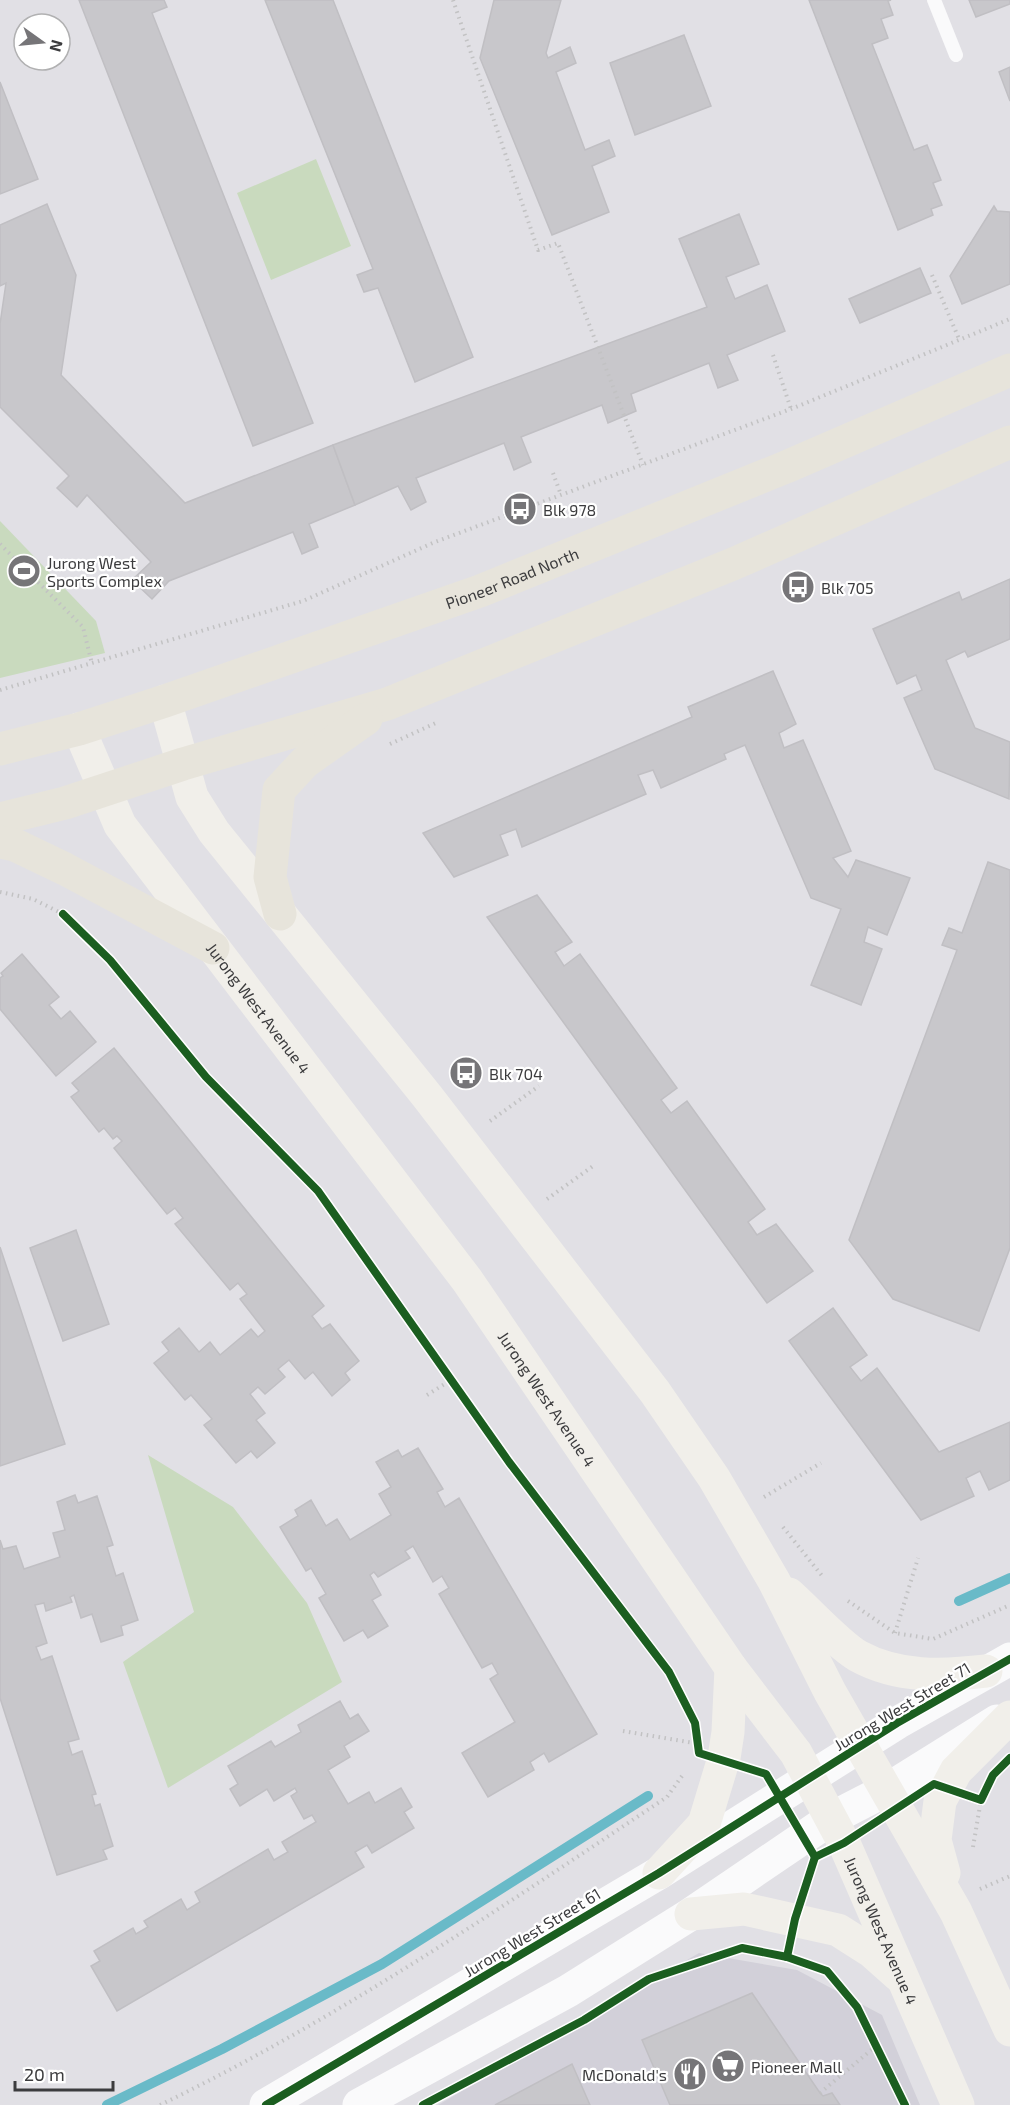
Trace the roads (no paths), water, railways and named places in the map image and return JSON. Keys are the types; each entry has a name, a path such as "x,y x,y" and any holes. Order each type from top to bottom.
{"main road":[{"name":"Pioneer Road North","path":"0,749 79,729 165,702 480,591 786,467 1010,370"},
{"path":"0,819 65,802 183,764 387,705 732,564 1010,442"},
{"path":"165,702 192,797 214,832 420,1087 655,1392 714,1478 774,1581 830,1692 888,1789 970,1906"},
{"path":"280,914 270,877 279,790 305,762 387,705"},
{"name":"Jurong West Avenue 4","path":"79,729 120,825 467,1280 581,1444 731,1668 796,1753 832,1818 958,2105"},
{"path":"0,842 15,845 65,869 213,948"},
{"path":"774,1581 858,1656 904,1673 944,1676 998,1665"},
{"path":"659,1873 704,1824 711,1756 728,1732 731,1668"},
{"path":"1010,1715 956,1771 940,1801 935,1840 970,1906 1010,2030"},
{"path":"691,1914 744,1909 838,1930 871,1951 902,1978"}],"street":[{"name":"Jurong West Street 71","path":"809,1778 998,1665"},
{"path":"359,2105 568,1991 691,1914 832,1818 888,1789 1010,1715"},
{"name":"Jurong West Street 61","path":"266,2105 659,1873 809,1778"}],"lane":[{"path":"934,0 956,55"}],"waterway":[{"path":"959,1601 1010,1578"},
{"path":"107,2105 222,2049 382,1964 648,1796"}],"place":[{"name":"Blk 978","path":"520,509"},
{"name":"Jurong West Sports Complex","path":"24,571"},
{"name":"Blk 705","path":"798,587"},
{"name":"Blk 704","path":"466,1073"},
{"name":"Pioneer Mall","path":"728,2066"},
{"name":"McDonald's","path":"690,2074"}]}
